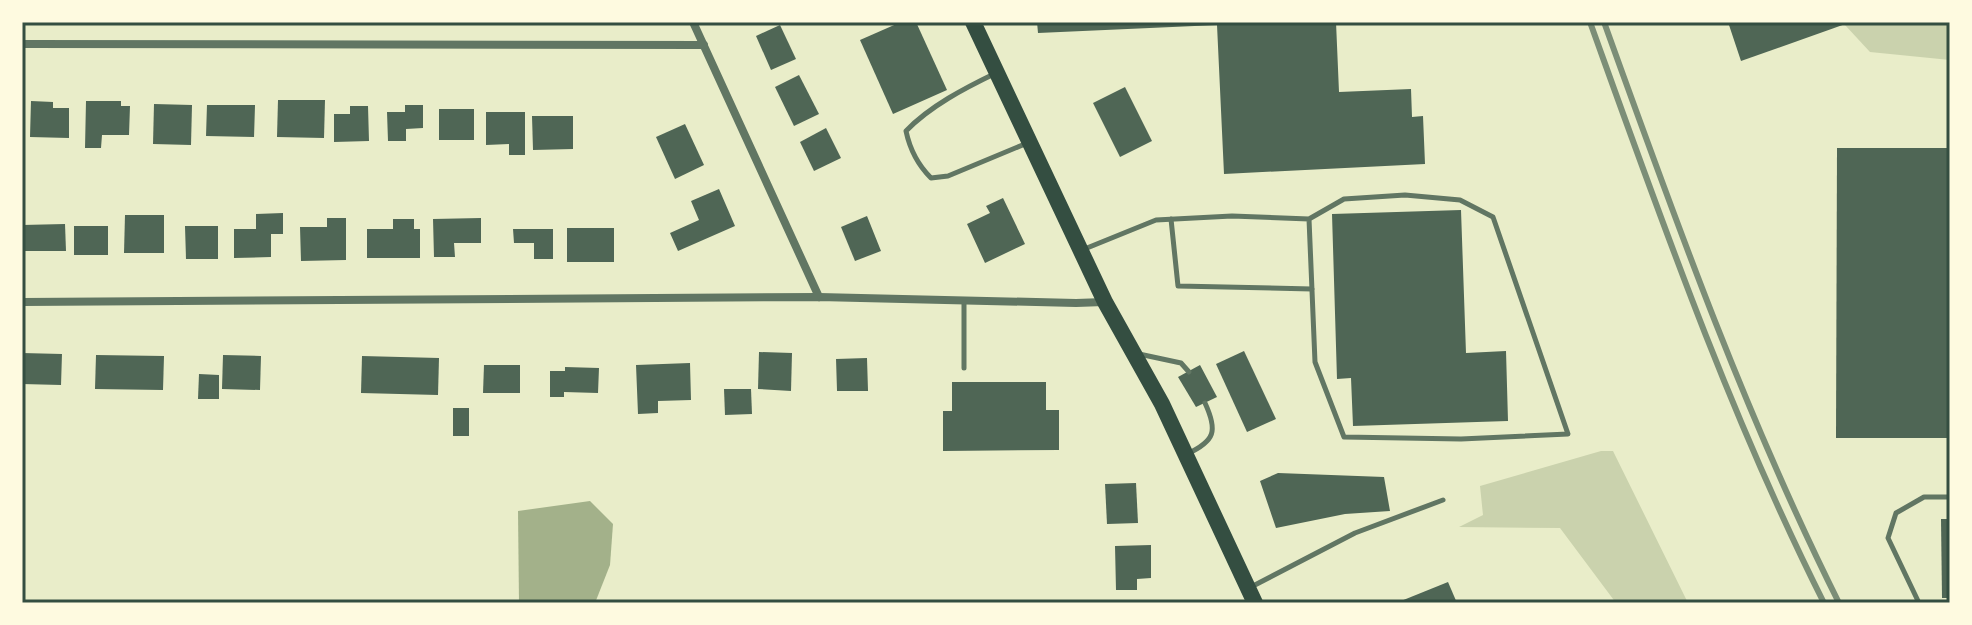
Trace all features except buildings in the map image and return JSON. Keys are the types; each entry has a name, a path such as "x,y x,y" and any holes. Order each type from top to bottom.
{"main road":[{"path":"973,22 1105,302 1186,454 1251,596"}],"street":[{"path":"693,22 819,297"},
{"path":"22,44 704,45"},
{"path":"22,302 819,297 1105,302"}],"lane":[{"path":"997,73 961,90 914,123 906,131 910,147 931,178 948,176 1030,142"},
{"path":"1081,250 1156,220 1232,216 1309,219 1344,199 1405,195 1460,200 1493,217 1568,434 1461,439 1344,437 1315,362 1309,219"},
{"path":"1171,219 1178,286 1312,289"},
{"path":"964,300 964,368"},
{"path":"1134,353 1181,363 1189,372"},
{"path":"1186,454 1211,440 1213,419 1205,403"},
{"path":"1919,603 1888,538 1896,513 1924,497 1950,497"},
{"path":"1251,596 1355,533 1443,500"}],"shaded area":[{"path":"1852,22 1950,22 1950,60 1870,52 1845,25"},
{"path":"1601,451 1613,451 1688,603 1616,603 1560,528 1459,527 1483,515 1480,486"},
{"path":"590,501 613,524 610,565 595,603 519,603 518,511"}],"railway":[{"path":"1590,22 1727,389 1824,603"},
{"path":"1604,22 1742,388 1839,603"}]}
